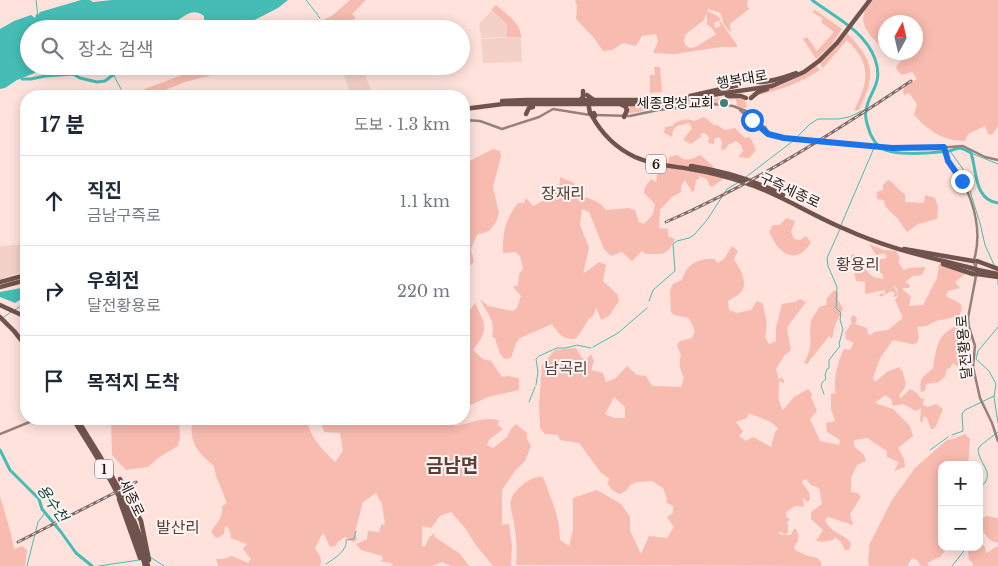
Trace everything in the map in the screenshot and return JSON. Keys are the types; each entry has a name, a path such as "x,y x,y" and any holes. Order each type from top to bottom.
{"highway":[{"name":"행복대로","path":"590,107 595,101 614,104 663,101 772,86 804,72 826,55 868,0"},
{"name":"행복대로","path":"690,98 766,84 787,78 821,56 844,32"},
{"path":"748,79 757,83 784,78 797,72"},
{"path":"690,98 736,95 749,98 758,92 785,83 804,72"},
{"path":"690,98 739,85 743,80"},
{"path":"577,102 583,97 590,107 604,103"},
{"name":"행복대로","path":"520,102 538,100 577,102 590,107 604,103 663,101"},
{"name":"행복대로","path":"470,107 503,102 553,105 577,102"},
{"path":"503,102 566,102"},
{"path":"520,102 526,107 526,114 530,107 553,105"},
{"path":"614,104 626,108 628,112 624,117"},
{"name":"구즉세종로","path":"590,107 609,139 622,150 636,157 652,163 746,180 843,228 908,252 996,272"},
{"name":"구즉세종로","path":"843,228 900,248 975,268"},
{"path":"0,285 20,279"},
{"path":"0,305 20,313"},
{"path":"0,317 20,339"},
{"path":"7,323 20,341"},
{"name":"세종로","path":"77,425 134,523"},
{"path":"81,425 96,444 101,447 100,451 110,471"},
{"name":"세종로","path":"81,425 125,499 146,564"},
{"path":"120,479 141,521 143,553"},
{"path":"114,486 127,526 143,553"}],"main road":[{"path":"470,120 479,121 502,129 539,117 553,109 624,117 658,110 712,104 733,106 747,114 768,134 784,138 888,148 966,147 979,154 998,160"},
{"path":"747,114 751,113 756,124 763,129"},
{"name":"달전황용로","path":"944,148 950,164 963,183 976,218 978,231 968,322 976,346 972,367 982,402 998,441"},
{"path":"0,434 22,425"}],"shaded area":[{"path":"350,0 366,0 352,14 356,18 352,20 323,20 333,15"},
{"path":"575,0 748,0 747,6 749,9 730,24 731,33 723,23 719,12 708,9 707,11 716,15 721,20 714,23 715,28 721,26 719,22 721,22 737,47 721,47 675,54 653,53 658,41 656,34 642,36 636,46 623,43 612,50 603,51 594,38 576,19 577,6","holes":["707,12 707,25 716,34 696,47 690,48 685,45 686,34 704,20"]},
{"path":"873,0 998,0 998,126 992,135 988,134 985,126 968,134 965,141 950,139 930,130 914,115 917,104 909,93 904,95 903,91 905,85 917,79 912,72 902,75 896,66 902,60 923,60 923,15 878,15 878,43 864,24 863,19"},
{"path":"496,5 515,23 521,37 507,37 507,24 491,10"},
{"path":"815,10 842,29 831,45 816,59 803,39 807,37 817,51 834,32 821,22 823,19 812,12"},
{"path":"491,11 507,24 507,37 481,38 479,24"},
{"path":"847,33 863,52 870,69 865,98 859,110 854,111 865,82 866,74 861,58 855,49 847,40 823,68 819,62"},
{"path":"521,37 522,62 483,63 481,39"},
{"path":"816,65 820,70 804,79 781,89 755,96 795,79"},
{"path":"654,67 660,67 662,92 650,93 650,75 655,75"},
{"path":"182,75 212,75 185,82 165,90 142,90"},
{"path":"344,75 365,75 371,90 349,90"},
{"path":"738,96 746,102 746,108 737,106 736,99 720,101 719,103 660,108 627,114 627,105 653,105"},
{"path":"704,117 714,125 725,130 735,128 745,138 750,137 756,150 749,158 738,157 743,151 741,145 736,141 728,145 725,150 721,149 722,141 719,137 714,139 714,144 708,143 709,137 705,133 701,133 701,137 691,144 683,140 692,128 689,123 677,126 673,130 672,137 664,133 665,127 672,126 679,121 694,121"},
{"path":"493,149 500,151 501,156 493,187 499,213 496,222 489,231 477,235 471,249 474,262 470,266 471,214 470,161"},
{"path":"677,155 688,160 700,155 712,165 716,172 725,175 723,179 712,187 707,179 699,176 700,178 696,180 694,191 692,192 685,180 681,186 681,192 672,197 660,210 659,228 668,229 668,236 675,239 669,249 661,254 646,254 642,251 632,261 622,252 611,256 604,249 589,212 582,209 580,225 589,248 583,274 599,262 606,265 603,281 617,294 619,301 609,316 601,320 596,307 594,315 588,320 575,339 561,335 552,324 520,338 516,343 511,358 505,359 500,354 495,338 492,337 492,321 480,299 488,306 513,311 517,308 521,296 513,287 518,285 519,274 523,269 520,256 515,252 503,253 503,246 508,220 518,203 524,203 526,198 533,206 543,201 553,190 559,190 560,177 574,183 575,191 599,203 606,210 628,208 635,210 639,222 644,224 653,214 655,204 644,193 645,187 651,179 656,182 658,169 667,168 669,157"},
{"path":"888,180 905,194 905,202 924,203 925,195 935,198 938,206 937,219 918,224 907,232 898,219 885,206 884,200 877,199 877,192 883,190 883,185"},
{"path":"786,218 795,221 791,232 794,239 800,240 806,236 811,242 805,250 797,255 784,253 777,246 769,232 773,225 780,225"},
{"path":"20,244 20,273 0,279 0,246"},
{"path":"869,244 884,250 896,251 900,258 898,262 904,270 926,267 922,275 913,276 905,282 910,285 909,288 902,288 911,296 909,306 923,305 937,278 939,264 956,267 965,274 955,282 960,288 948,291 946,296 961,304 962,309 959,316 917,327 919,337 917,343 912,344 893,340 880,358 873,378 875,382 887,372 899,367 903,372 906,383 899,396 901,398 910,389 917,393 921,399 924,398 923,405 928,407 936,404 943,409 936,426 931,429 927,418 924,416 922,423 920,420 921,408 916,411 903,404 893,406 891,399 885,395 875,403 893,409 910,426 913,436 898,448 904,459 905,467 894,471 899,462 887,457 887,451 867,438 854,440 854,446 864,455 866,461 857,465 851,478 851,492 858,493 861,497 850,514 853,525 828,517 825,520 834,531 851,543 849,550 845,550 840,541 835,537 833,540 822,542 815,540 823,530 811,519 811,512 822,504 819,488 811,485 806,479 802,483 809,492 810,500 808,502 803,498 804,507 795,506 786,512 786,516 790,520 786,523 788,524 788,533 784,535 791,535 794,529 796,529 798,539 794,547 795,550 818,558 821,566 516,565 516,539 511,500 513,494 518,489 536,477 543,477 557,516 560,540 569,546 573,530 573,498 597,490 621,504 630,517 630,531 641,554 649,536 667,538 674,527 667,517 673,513 673,506 666,502 667,499 663,488 652,481 637,482 619,494 612,490 607,483 610,479 601,473 579,443 560,440 558,435 545,434 540,428 539,404 542,365 555,350 576,348 582,358 587,359 591,354 594,361 591,370 603,373 606,382 616,378 627,366 637,375 646,376 652,386 681,387 684,378 680,366 681,355 677,345 680,341 692,338 695,331 689,318 674,315 671,312 670,291 673,284 682,280 686,270 694,263 714,259 718,263 724,259 732,246 738,251 734,259 743,277 744,287 738,295 728,301 729,310 737,313 751,310 757,301 763,304 767,323 765,337 769,344 776,341 776,328 782,304 795,302 800,299 806,302 788,326 791,350 784,356 776,369 779,380 781,377 784,380 784,383 779,381 779,401 783,410 794,397 808,389 812,394 811,397 817,411 810,419 820,441 839,445 840,440 827,432 826,423 835,421 831,409 831,394 836,393 835,377 840,358 844,349 850,350 854,343 846,339 845,333 853,324 851,317 854,315 857,319 855,324 867,328 868,334 871,335 874,332 888,330 903,318 895,300 898,296 897,288 893,286 897,296 893,297 895,293 891,291 885,295 885,290 865,294 865,282 856,281 852,254 861,259 866,270 871,275 883,279 883,275 868,261 887,258 885,253 876,255","holes":["614,397 625,407 625,418 614,418 605,414","749,413 771,422 778,428 771,447 753,437 746,441 739,436 743,431 736,422 747,418"]},
{"path":"834,290 838,292 838,300 843,309 835,325 832,339 829,336 807,364 804,363 810,346 812,320 819,307 826,305 827,298"},
{"path":"475,303 482,317 484,327 482,337 473,350 483,359 491,361 502,377 519,378 519,390 488,397 470,405 470,310"},
{"path":"961,324 965,325 972,338 963,351 961,362 957,366 953,363 947,369 945,377 939,382 926,384 925,391 921,392 921,380 933,368 937,346 947,331"},
{"path":"483,419 494,419 500,421 497,424 503,429 489,440 487,445 493,448 507,437 516,424 527,433 527,439 531,446 525,461 514,472 502,490 502,525 509,524 512,546 511,566 493,566 451,512 440,516 431,528 422,526 422,546 425,546 434,533 435,537 460,554 469,566 451,566 442,562 432,566 393,566 391,563 380,561 383,559 382,556 361,550 356,544 367,539 368,531 379,532 381,525 385,524 382,504 376,493 363,502 355,532 357,540 353,542 345,537 336,546 330,547 324,534 321,536 315,548 321,559 320,566 218,566 216,559 232,556 248,563 251,559 243,549 247,544 231,538 228,527 225,526 224,534 218,538 211,531 221,516 222,506 227,503 214,466 195,446 192,425 308,425 313,437 321,448 335,462 343,451 340,433 324,432 322,425 455,426 470,425 470,422"},
{"path":"111,425 179,425 178,446 158,458 148,467 126,470 112,455"},
{"path":"965,434 970,439 968,461 938,461 938,551 945,551 940,557 927,563 929,566 921,566 917,560 912,558 907,566 869,566 869,545 892,500 915,468 947,440"},
{"path":"0,496 14,549 22,546 27,550 25,566 0,566"},
{"path":"986,516 998,518 998,543 989,539 983,531 983,518"},
{"path":"983,545 986,553 998,546 998,566 973,566 973,563 969,560 968,551 983,551"}],"water":[{"path":"81,0 93,2 112,0 288,0 278,8 255,20 204,20 204,16 192,13 178,20 20,20 20,75 30,75 0,89 0,29 14,21 31,15 35,18 36,14 38,15 40,12"},
{"path":"20,288 20,300 15,303 0,297 0,292"}],"waterway":[{"path":"36,0 38,17"},
{"path":"306,0 318,15"},
{"path":"812,0 857,33 864,40 875,59 878,75 866,110 866,122 877,145 896,153 942,152 960,148 966,150 971,153 980,191 990,201 998,203"},
{"path":"22,79 59,75"},
{"path":"75,75 97,82 105,81 113,75"},
{"path":"114,75 121,89"},
{"path":"746,177 818,119 849,117 866,109"},
{"path":"841,225 874,148"},
{"path":"950,151 963,169 985,245 995,267"},
{"path":"971,153 998,164"},
{"path":"649,301 653,290 675,271 673,244 694,235 707,220 727,189 739,182"},
{"path":"824,394 821,385 826,379 825,375 829,368 829,360 840,346 843,329 840,320 841,313 836,308 837,287 828,266 827,258 840,229"},
{"path":"998,278 998,285"},
{"path":"15,310 20,306"},
{"path":"593,347 618,333 647,308"},
{"path":"0,320 11,312"},
{"path":"998,327 978,351 976,359 989,371 996,384 994,397 998,423"},
{"path":"536,385 538,372 536,359 539,356 557,348 577,345 591,348"},
{"path":"529,402 535,387"},
{"path":"952,435 963,431 962,414 965,410 994,396"},
{"path":"982,461 978,449 998,432"},
{"path":"930,450 948,437"},
{"name":"용수천","path":"0,450 10,470 39,499 42,509 76,553 92,566"},
{"path":"983,463 987,478 983,484"},
{"path":"27,566 38,522 45,513"},
{"path":"326,564 343,551 346,540 354,539 356,531"},
{"path":"952,566 964,551"},
{"path":"150,557 164,566"},
{"path":"99,566 139,560"}],"railway":[{"path":"666,222 761,175 852,120 911,81"},
{"path":"18,542 136,482"}],"place":[{"name":"세종명성교회","path":"724,103"}],"district":[{"name":"장재리","path":"563,193"},
{"name":"황용리","path":"858,264"},
{"name":"남곡리","path":"566,368"},
{"name":"금남면","path":"452,465"},
{"name":"발산리","path":"178,527"}],"route":[{"path":"752,120 762,130 776,137 873,147 921,149 944,147 948,161 962,181"}]}
